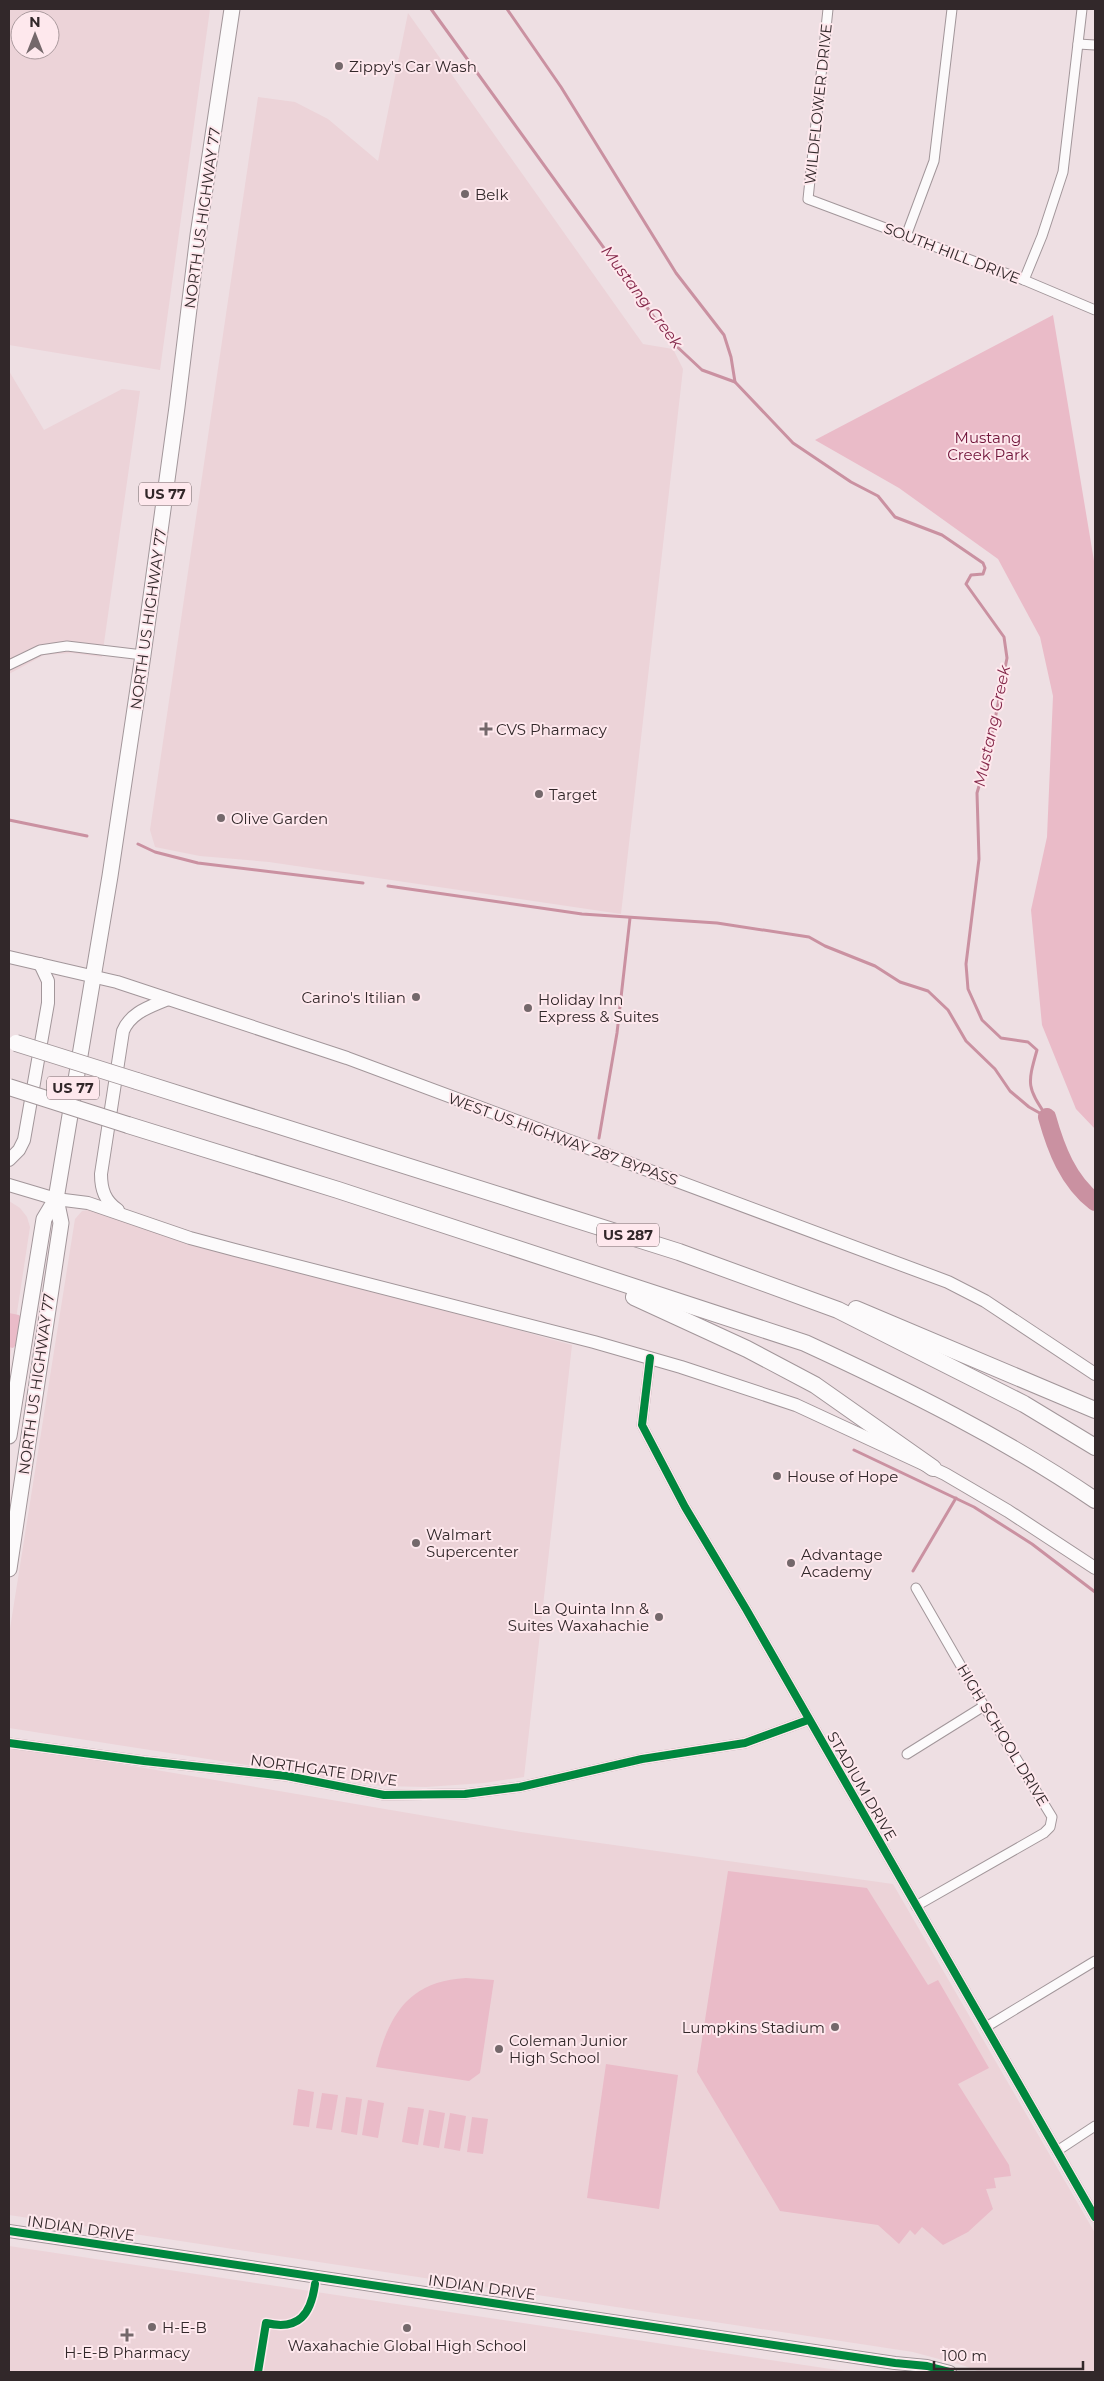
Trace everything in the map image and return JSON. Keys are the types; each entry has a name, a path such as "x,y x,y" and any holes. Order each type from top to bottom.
{"highway":[{"name":"US 287","path":"13,1042 679,1252 838,1310 1024,1404 1095,1447"},
{"path":"9,1088 338,1190 805,1343 861,1369 1004,1442 1095,1500"},
{"path":"582,1271 747,1349 815,1385 932,1468"},
{"path":"815,1302 834,1302 867,1313 1095,1410"}],"main road":[{"name":"NORTH US HIGHWAY 77","path":"9,1436 44,1219 56,1199 93,978 143,655 177,407 198,235 232,9"},
{"name":"WEST US HIGHWAY 287 BYPASS","path":"9,957 93,978 117,982 347,1058 948,1282 985,1301 1095,1374"},
{"path":"9,1160 19,1150 24,1140 48,1002 48,981 40,964"},
{"path":"123,1213 106,1200 101,1184 123,1031 126,1023 138,1012 168,999"},
{"path":"9,1185 56,1199 88,1203 123,1213 190,1238 650,1358 796,1405 932,1468 1008,1511 1095,1568"},
{"name":"NORTH US HIGHWAY 77","path":"9,1569 11,1536 61,1222 56,1199"},
{"name":"INDIAN DRIVE","path":"9,2231 896,2364 927,2366 950,2372"}],"street":[{"name":"WILDFLOWER DRIVE","path":"808,199 828,9"},
{"path":"906,236 934,161 952,9"},
{"path":"1024,280 1045,227 1063,172 1082,9"},
{"path":"1078,44 1095,45"},
{"name":"SOUTH HILL DRIVE","path":"808,199 1024,280 1095,310"},
{"path":"9,665 40,650 67,646 143,655"},
{"name":"STADIUM DRIVE","path":"650,1358 642,1425 685,1507 743,1604 1095,2217"},
{"name":"HIGH SCHOOL DRIVE","path":"916,1588 984,1706 1050,1813 1050,1827 1036,1838 916,1906"},
{"path":"907,1754 984,1706"},
{"name":"NORTHGATE DRIVE","path":"9,1743 144,1761 287,1776 384,1795 465,1794 520,1787 642,1759 744,1743 808,1720"},
{"path":"986,2027 1095,1961"},
{"path":"1057,2151 1095,2126"}],"shaded area":[{"path":"9,9 210,9 160,370 9,345"},
{"path":"408,13 643,344 673,349 683,369 621,914 269,862 200,856 155,847 150,830 258,97 295,102 328,119 378,161"},
{"path":"9,371 44,430 122,389 140,391 102,657 72,653 44,655 9,674"},
{"path":"9,1201 20,1208 27,1217 30,1227 9,1365"},
{"path":"88,1210 572,1345 524,1777 484,1783 426,1787 381,1786 9,1728 9,1635 75,1219 82,1211"},
{"name":"Coleman Junior High School","path":"9,1745 521,1832 893,1884 1095,2233 1095,2372 980,2372 913,2352 9,2215"},
{"path":"9,2246 263,2284 851,2372 9,2372"}],"green space":[{"name":"Mustang Creek Park","path":"1053,315 1095,567 1095,1129 1076,1109 1042,1025 1031,910 1047,837 1053,696 1040,637 998,559 899,488 815,440"},
{"path":"9,1313 19,1315 23,1321 20,1341 13,1348 9,1347"},
{"name":"Lumpkins Stadium","path":"728,1871 867,1888 928,1985 938,1980 989,2068 958,2084 1009,2165 1011,2176 994,2178 996,2188 986,2189 993,2209 968,2232 943,2245 922,2227 915,2235 910,2230 899,2244 878,2225 780,2211 697,2072"},
{"path":"466,1978 494,1980 480,2073 469,2081 376,2067 387,2032 404,2004 430,1986"},
{"path":"606,2064 678,2075 659,2209 587,2198"},
{"path":"298,2089 314,2092 309,2127 293,2125"},
{"path":"322,2093 338,2095 332,2130 316,2128"},
{"path":"346,2097 362,2099 357,2135 341,2132"},
{"path":"368,2100 384,2103 378,2138 362,2135"},
{"path":"408,2107 424,2109 418,2145 402,2142"},
{"path":"429,2110 445,2113 439,2148 423,2145"},
{"path":"450,2113 466,2116 460,2151 444,2148"},
{"path":"472,2117 488,2119 483,2154 467,2152"}],"waterway":[{"name":"Mustang Creek","path":"431,9 672,342 702,370 735,382 793,443 851,482 878,496 895,517 942,535 983,563 985,568 983,574 971,575 966,584 1004,637 1007,658 988,755 977,793 979,859 966,964 968,989 982,1020 1001,1038 1028,1042 1037,1050 1030,1079 1032,1092 1047,1117"},
{"path":"507,9 561,87 676,273 724,335 731,357 735,382"},
{"path":"9,820 87,836"},
{"path":"138,844 155,852 198,863 363,883"},
{"path":"388,886 582,914 717,923 809,937 825,946 875,966 900,982 928,991 948,1010 966,1041 995,1069 1010,1091 1029,1107 1045,1116"},
{"path":"599,1138 617,1033 630,918"},
{"name":"Mustang Creek","path":"1047,1117 1054,1141 1064,1164 1077,1184 1095,1202"},
{"path":"854,1450 974,1507 1032,1544 1095,1592"},
{"path":"913,1571 956,1498"}],"cycle path":[{"path":"650,1358 642,1425 685,1507 746,1609 1095,2217"},
{"path":"9,1743 144,1761 287,1776 384,1795 465,1794 520,1787 642,1759 745,1743 808,1720"},
{"path":"9,2231 895,2363 927,2366 950,2372"},
{"path":"258,2372 266,2323 287,2324 301,2318 310,2304 315,2284"}],"place":[{"name":"Zippy's Car Wash","path":"339,66"},
{"name":"Belk","path":"465,194"},
{"name":"CVS Pharmacy","path":"486,729"},
{"name":"Target","path":"539,794"},
{"name":"Olive Garden","path":"221,818"},
{"name":"Carino's Itilian","path":"416,997"},
{"name":"Holiday Inn Express & Suites","path":"528,1008"},
{"name":"House of Hope","path":"777,1476"},
{"name":"Walmart Supercenter","path":"416,1543"},
{"name":"Advantage Academy","path":"791,1563"},
{"name":"La Quinta Inn & Suites Waxahachie","path":"659,1617"},
{"name":"Lumpkins Stadium","path":"835,2027"},
{"name":"Coleman Junior High School","path":"499,2049"},
{"name":"H-E-B","path":"152,2327"},
{"name":"Waxahachie Global High School","path":"407,2328"},
{"name":"H-E-B Pharmacy","path":"127,2335"}]}
